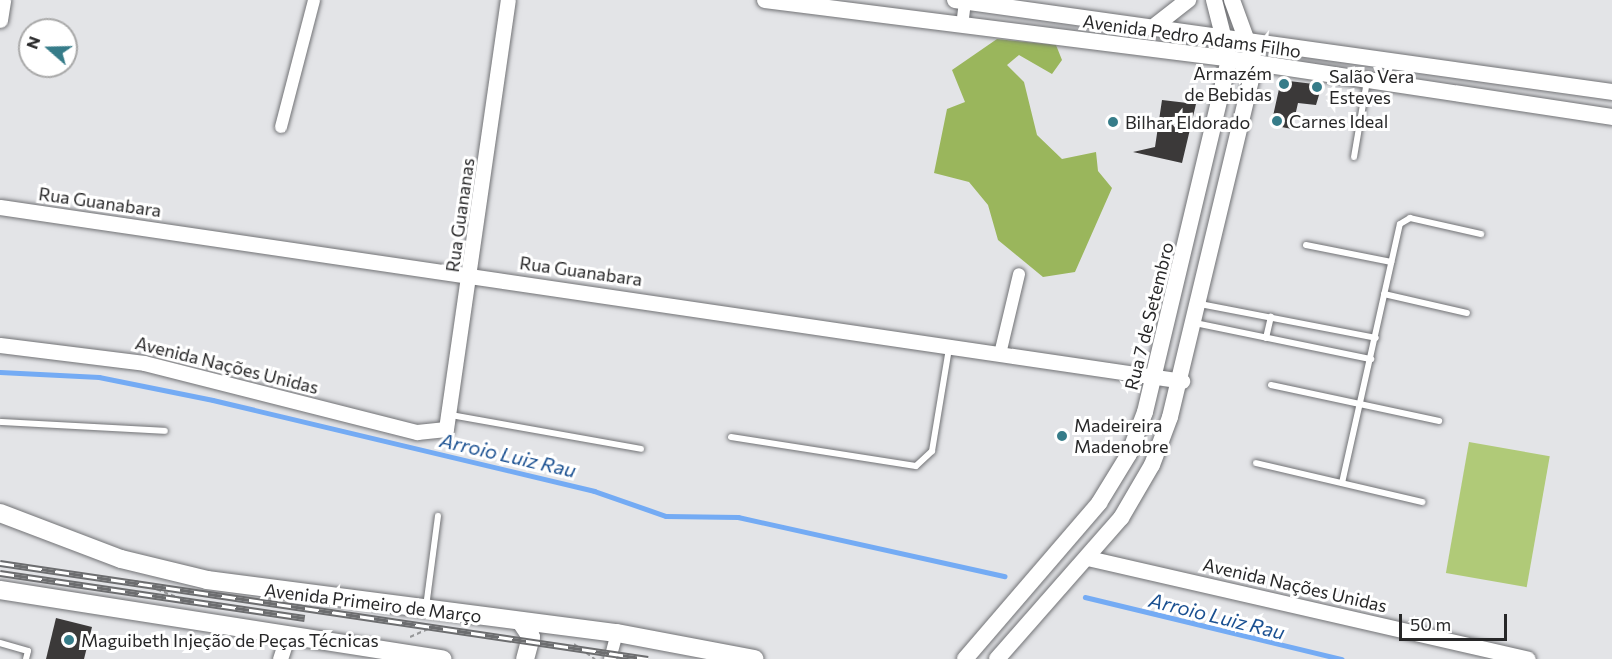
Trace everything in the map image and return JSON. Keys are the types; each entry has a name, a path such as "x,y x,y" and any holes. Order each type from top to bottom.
{"main road":[{"name":"Avenida Pedro Adams Filho","path":"765,0 1229,59 1612,117"},
{"name":"Avenida Pedro Adams Filho","path":"962,0 1249,37 1612,92"},
{"path":"1156,25 1188,0"},
{"name":"Rua 7 de Setembro","path":"965,659 1099,503 1129,454 1155,378 1229,59 1225,34 1214,0"},
{"path":"997,659 1088,558 1152,465 1182,381 1255,63 1249,37 1232,0"},
{"name":"Avenida Primeiro de Março","path":"0,513 121,560 207,580 425,610 617,633 755,659"},
{"path":"0,590 287,638 443,659"},
{"path":"521,622 531,637 525,659"}],"street":[{"path":"0,20 3,0"},
{"path":"281,127 314,0"},
{"name":"Rua Guananas","path":"442,431 451,415 508,0"},
{"path":"962,0 962,26"},
{"name":"Rua Guanabara","path":"0,207 471,274 1182,381"},
{"path":"1000,354 1019,274"},
{"name":"Avenida Nações Unidas","path":"0,345 144,363 417,432 442,431"},
{"name":"Avenida Nações Unidas","path":"1088,558 1528,659"},
{"path":"610,659 617,633"},
{"path":"280,659 287,638"}],"lane":[{"path":"1354,157 1367,80"},
{"path":"1342,483 1376,338 1391,262 1405,219 1481,234"},
{"path":"1306,245 1391,262"},
{"path":"1384,294 1467,313"},
{"path":"1200,304 1376,338"},
{"path":"1266,338 1271,317"},
{"path":"1195,323 1371,359"},
{"path":"731,438 916,466 932,451 949,346"},
{"path":"1271,385 1439,421"},
{"path":"451,415 640,449"},
{"path":"0,422 165,431"},
{"path":"1256,462 1422,501"},
{"path":"425,610 438,516"},
{"path":"0,643 28,651 26,659"}],"green space":[{"path":"997,39 1056,45 1062,60 1052,74 1019,55 1007,65 1024,82 1037,135 1062,159 1096,152 1098,171 1112,188 1075,272 1043,277 998,240 988,205 969,182 934,173 947,109 965,102 952,70"},
{"path":"1469,442 1550,456 1527,587 1446,573"}],"building":[{"path":"1281,80 1322,85 1316,105 1298,103 1292,129 1271,125"},
{"path":"1162,100 1196,104 1182,163 1133,152 1155,147"},
{"name":"Maguibeth Injeção de Peças Técnicas","path":"56,618 92,627 84,659 46,659"}],"waterway":[{"name":"Arroio Luiz Rau","path":"0,372 99,377 213,400 594,491 666,516 738,517 1005,576"},
{"name":"Arroio Luiz Rau","path":"1085,597 1342,659"}],"railway":[{"path":"0,563 648,659"},
{"path":"0,573 305,618"}],"place":[{"name":"Armazém de Bebidas","path":"1284,84"},
{"name":"Salão Vera Esteves","path":"1317,87"},
{"name":"Carnes Ideal","path":"1277,121"},
{"name":"Bilhar Eldorado","path":"1113,122"},
{"name":"Madeireira Madenobre","path":"1062,436"},
{"name":"Maguibeth Injeção de Peças Técnicas","path":"69,640"}]}
